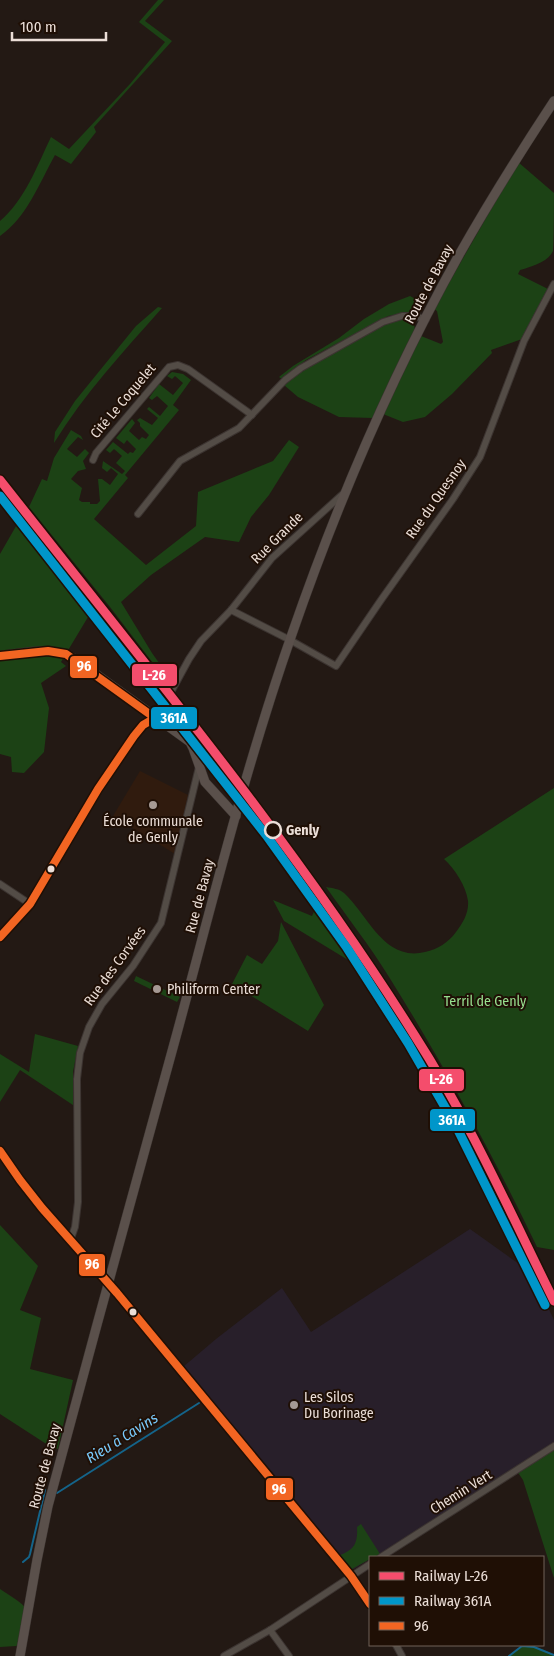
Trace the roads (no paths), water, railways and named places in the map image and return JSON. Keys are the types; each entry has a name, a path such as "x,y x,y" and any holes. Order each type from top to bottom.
{"main road":[{"name":"Route de Bavay","path":"346,491 380,414 426,318 459,255 517,157 554,101"},
{"name":"Rue de Bavay","path":"108,1285 236,816 290,640 346,491"},
{"path":"0,656 48,651 66,654 190,742 194,748 205,782 236,816"},
{"name":"Route de Bavay","path":"20,1656 48,1506 108,1285"}],"street":[{"name":"Rue du Quesnoy","path":"290,640 336,666 453,499 480,457 524,341 554,284"},
{"path":"138,514 180,461 239,428 285,380 312,360 383,322 402,316 426,318"},
{"name":"Cité Le Coquelet","path":"93,460 96,453 169,367 178,365 188,370 252,415"},
{"name":"Rue Grande","path":"0,937 30,904 98,790 134,736 143,725 155,718 201,640 231,610 272,558 346,491"},
{"path":"231,610 290,640"},
{"name":"Rue des Corvées","path":"70,1241 75,1227 78,1202 77,1079 80,1053 89,1027 102,1004 133,966 161,923 199,767"},
{"path":"0,884 30,904"},
{"path":"0,1151 14,1174 70,1241 103,1276 108,1285 117,1293 351,1576 369,1603"},
{"name":"Chemin Vert","path":"383,1556 554,1446"},
{"path":"224,1656 270,1630 369,1565"},
{"path":"270,1630 289,1656"}],"waterway":[{"name":"Rieu à Cavins","path":"57,1493 199,1403"},
{"path":"23,1562 30,1554 45,1490"},
{"path":"509,1656 522,1646 534,1647 554,1655"}],"rail line":[{"name":"L-26","path":"0,480 215,753 368,963 435,1068 453,1100 554,1301"},
{"name":"361A","path":"0,496 266,835 347,948 408,1043 457,1128 545,1305"}],"place":[{"name":"École communale de Genly","path":"153,805"},
{"name":"Genly","path":"273,830"},
{"name":"Philiform Center","path":"157,989"},
{"name":"Les Silos Du Borinage","path":"294,1405"}],"park label":[{"name":"Terril de Genly","path":"485,1001"}]}
